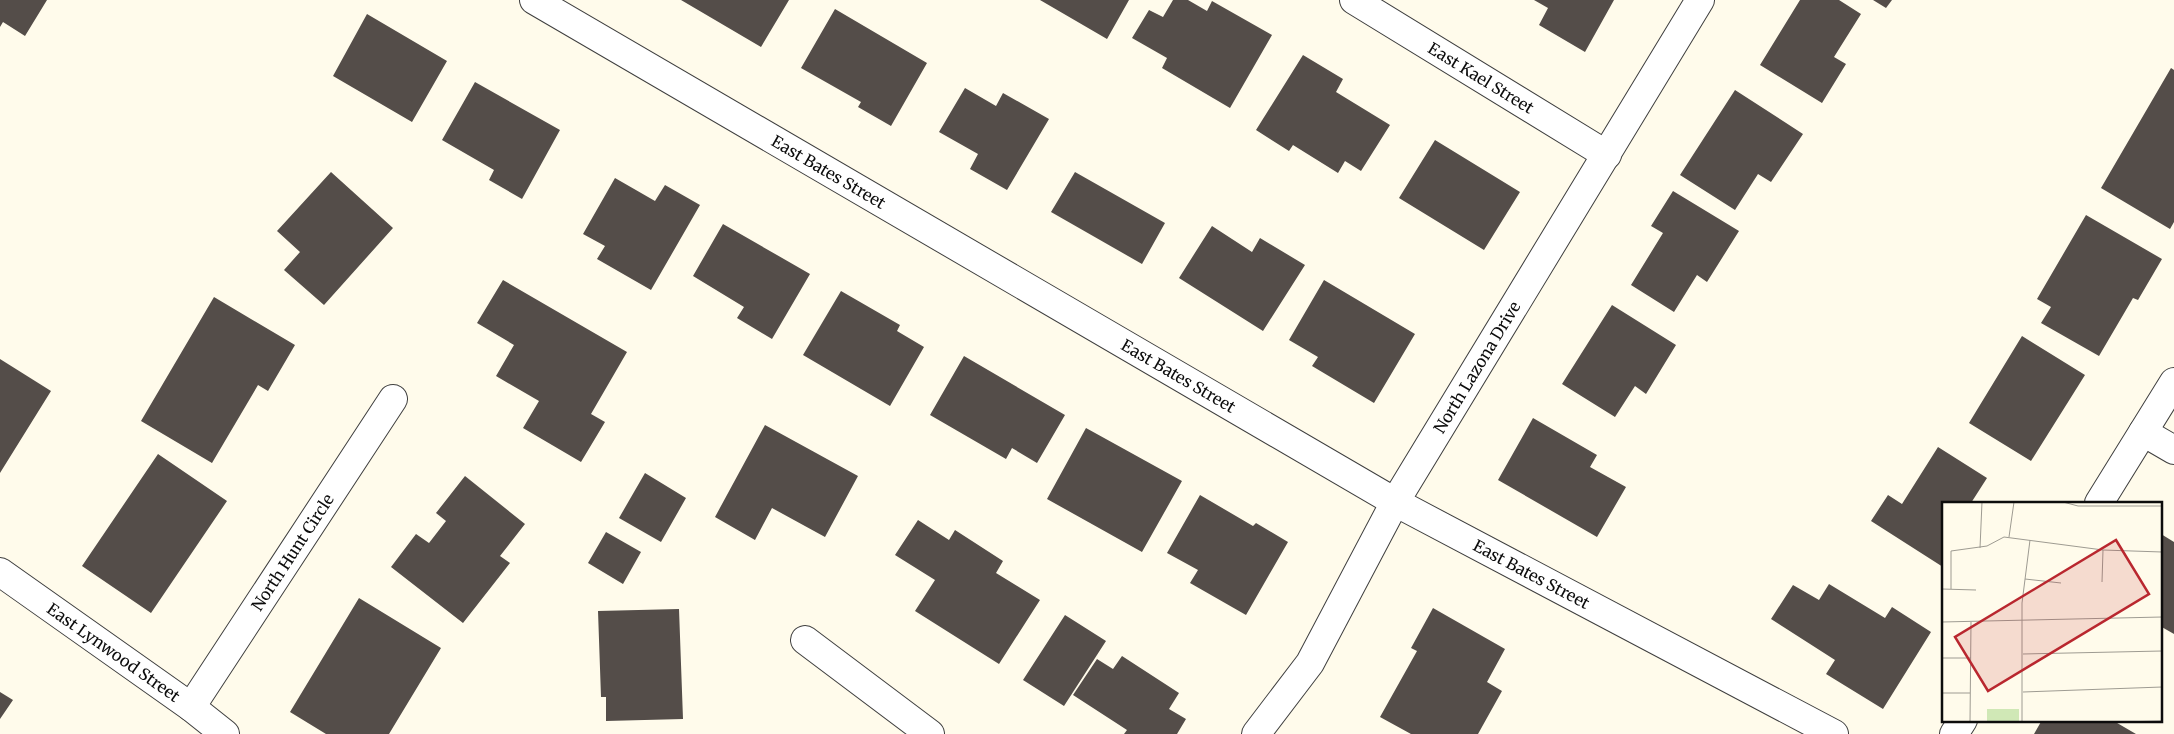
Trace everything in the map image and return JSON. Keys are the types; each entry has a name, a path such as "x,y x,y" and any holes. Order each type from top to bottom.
{"street":[{"name":"East Bates Street","path":"534,0 1394,502 1834,734"},
{"name":"East Kael Street","path":"1354,0 1607,155"},
{"name":"North Lazona Drive","path":"1256,734 1310,663 1394,502 1700,0"},
{"path":"2100,502 2174,382"},
{"name":"North Hunt Circle","path":"191,707 393,398"},
{"path":"2144,432 2174,450"},
{"name":"East Lynwood Street","path":"0,572 191,707 225,734"},
{"path":"805,640 930,734"},
{"path":"1954,734 1962,722"}],"building":[{"path":"0,0 47,0 25,36 3,22 0,27"},
{"path":"681,0 789,0 761,47"},
{"path":"1040,0 1129,0 1107,39"},
{"path":"1173,0 1188,0 1207,11 1212,1 1272,35 1230,108 1162,68 1167,58 1132,38 1149,10 1163,17"},
{"path":"1534,0 1614,0 1585,52 1539,25 1548,8"},
{"path":"1800,0 1839,0 1861,14 1834,57 1846,64 1822,103 1760,65"},
{"path":"1873,0 1892,0 1886,8"},
{"path":"835,9 927,63 891,126 858,107 861,102 801,68"},
{"path":"367,14 447,61 412,122 333,76"},
{"path":"1303,55 1343,79 1336,92 1390,125 1361,171 1345,161 1338,173 1293,145 1289,151 1256,130"},
{"path":"2171,68 2174,70 2174,222 2170,229 2101,188"},
{"path":"475,82 560,130 522,199 489,180 494,170 442,140"},
{"path":"965,88 996,106 1003,93 1049,119 1007,190 970,169 978,154 939,132"},
{"path":"1735,90 1803,134 1771,182 1758,174 1735,210 1680,175"},
{"path":"1435,140 1520,192 1484,250 1399,198"},
{"path":"331,172 393,228 324,305 284,270 300,252 277,231"},
{"path":"1075,172 1165,223 1142,264 1051,212"},
{"path":"615,178 655,201 665,185 700,205 651,290 597,259 605,246 583,234"},
{"path":"1673,191 1739,231 1707,282 1697,275 1674,312 1631,285 1663,233 1651,226"},
{"path":"2086,215 2162,259 2138,300 2133,298 2099,356 2041,323 2051,307 2037,299"},
{"path":"723,224 810,274 772,339 737,318 744,307 693,276"},
{"path":"1212,226 1252,252 1260,238 1305,265 1263,331 1179,278"},
{"path":"503,280 627,352 591,414 605,422 581,462 523,428 539,401 496,376 514,345 477,323"},
{"path":"1324,280 1415,334 1374,403 1312,366 1318,357 1289,340"},
{"path":"841,291 900,325 897,331 924,347 890,406 803,355"},
{"path":"214,297 295,345 268,391 258,385 212,463 141,421"},
{"path":"1612,305 1676,345 1646,394 1635,386 1615,417 1562,384"},
{"path":"2022,336 2085,375 2031,461 1969,423"},
{"path":"964,356 1065,415 1037,463 1012,448 1006,459 930,415"},
{"path":"0,359 51,391 0,473"},
{"path":"1533,418 1597,455 1590,467 1626,487 1597,537 1498,480"},
{"path":"765,425 858,476 825,537 772,508 755,540 715,517"},
{"path":"1086,428 1182,481 1142,552 1047,499"},
{"path":"1938,447 1987,478 1972,502 1942,502 1942,566 1871,521 1888,495 1902,504"},
{"path":"158,454 227,501 151,613 82,566"},
{"path":"645,473 686,498 661,542 619,518"},
{"path":"465,476 525,524 500,556 510,563 463,623 391,567 416,534 429,543 446,521 436,513"},
{"path":"1200,495 1253,526 1256,523 1288,542 1246,615 1190,583 1198,570 1167,553"},
{"path":"918,520 949,540 955,530 1003,561 996,573 1040,600 999,664 915,611 935,580 895,555"},
{"path":"606,532 641,552 623,584 588,563"},
{"path":"2162,535 2174,542 2174,634 2162,627"},
{"path":"1829,584 1885,618 1892,607 1931,632 1883,709 1826,674 1835,660 1771,619 1793,585 1819,600"},
{"path":"359,598 441,648 389,734 326,734 290,712"},
{"path":"1433,608 1505,649 1487,682 1502,691 1478,734 1411,734 1380,717 1417,651 1411,648"},
{"path":"679,609 683,719 606,721 606,697 601,697 598,611"},
{"path":"1065,615 1106,641 1064,706 1023,680"},
{"path":"1122,656 1179,693 1169,709 1186,719 1177,734 1124,734 1127,730 1073,695 1097,659 1113,669"},
{"path":"0,692 13,700 0,719"},
{"path":"2041,722 2115,722 2136,734 2034,734"}]}
